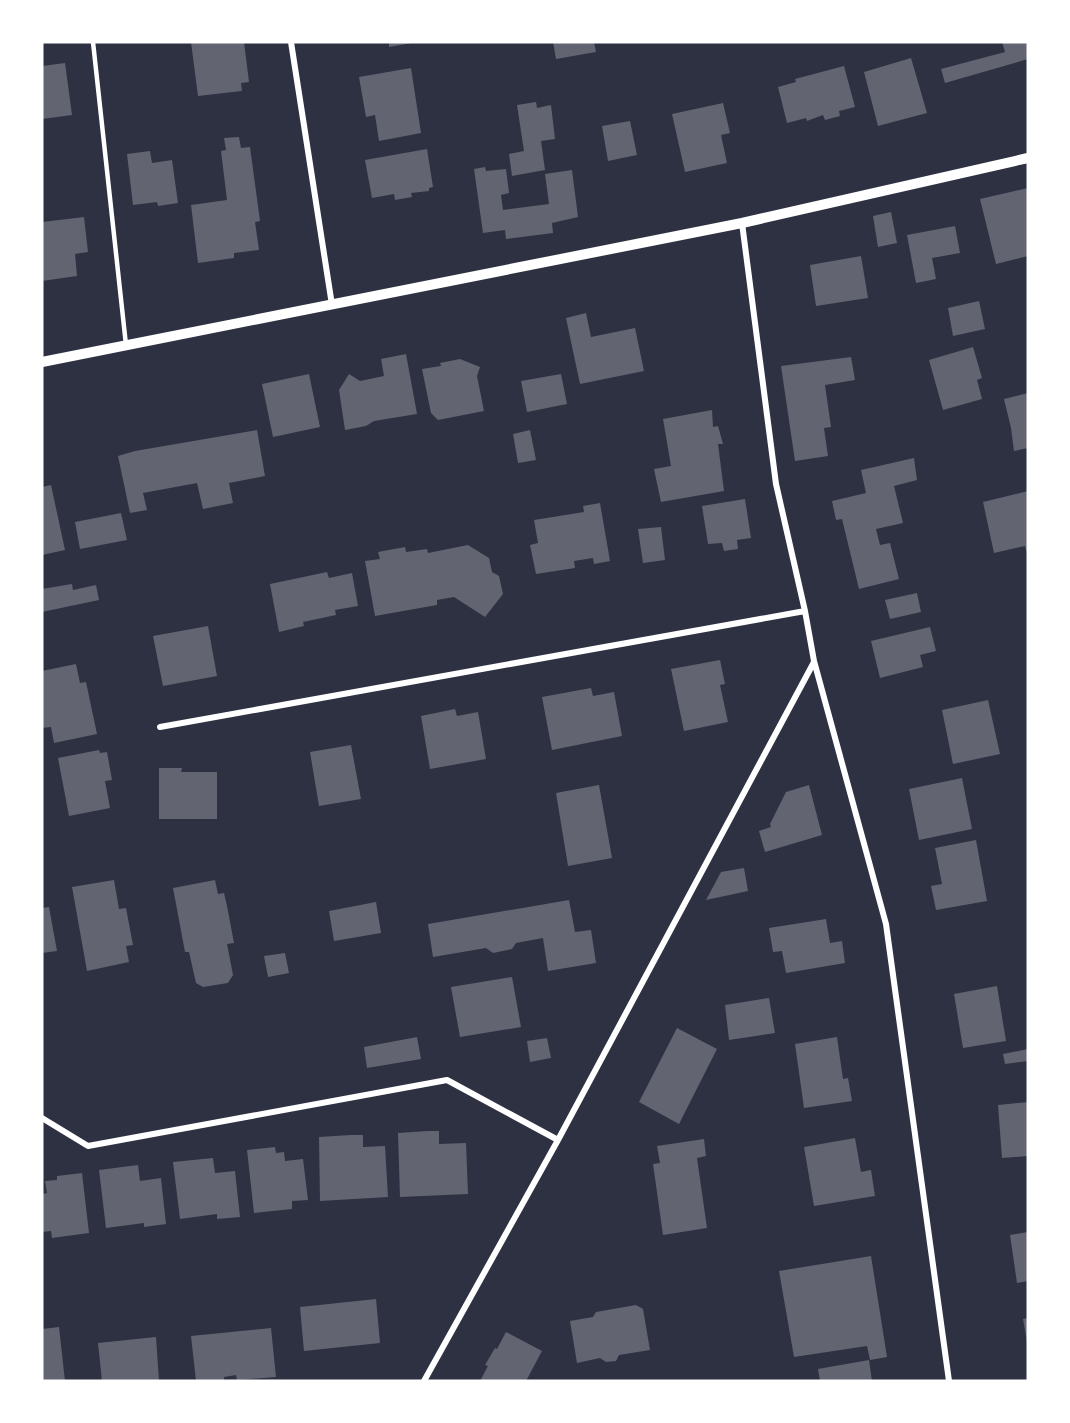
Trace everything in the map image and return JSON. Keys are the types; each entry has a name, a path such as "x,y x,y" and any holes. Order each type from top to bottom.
{"street":[{"path":"291,42 332,305"},
{"path":"42,362 742,223 1028,158"},
{"path":"742,223 776,484 805,610 814,661 886,924 949,1381"},
{"path":"160,727 805,610"},
{"path":"424,1381 558,1140 814,661"},
{"path":"42,1118 88,1146 447,1080 558,1140"}],"lane":[{"path":"93,42 126,345"}],"building":[{"path":"191,42 244,42 249,82 241,83 242,91 198,96"},
{"path":"389,42 412,42 412,43 389,47"},
{"path":"553,42 594,42 596,52 556,59"},
{"path":"1002,42 1028,42 1028,59 945,83 941,69 1005,52"},
{"path":"911,58 927,113 878,126 864,72"},
{"path":"65,63 72,115 42,119 42,66"},
{"path":"844,66 855,107 839,111 840,116 825,120 823,115 807,121 806,118 787,123 778,87 796,82 795,79"},
{"path":"411,68 421,133 379,141 375,115 366,117 359,77"},
{"path":"536,102 537,108 551,105 555,139 541,141 545,170 512,176 509,154 524,151 517,105"},
{"path":"723,103 730,133 721,135 727,163 685,172 672,114"},
{"path":"630,121 637,155 608,161 602,126"},
{"path":"239,137 241,148 250,147 260,221 255,222 259,250 234,253 234,258 198,263 191,205 227,200 221,151 226,150 224,138"},
{"path":"427,149 433,187 429,188 429,191 411,193 412,197 395,200 394,194 372,198 365,160"},
{"path":"150,151 152,163 172,160 178,203 158,206 157,202 133,205 127,154"},
{"path":"485,167 486,171 506,169 509,193 501,195 503,210 549,204 545,174 572,170 578,217 552,223 553,233 506,239 505,230 483,233 474,169"},
{"path":"1028,188 1028,256 996,264 980,199"},
{"path":"891,212 897,243 878,247 873,216"},
{"path":"84,217 88,252 75,254 77,276 42,281 42,222"},
{"path":"955,226 960,253 932,258 936,279 916,283 907,235"},
{"path":"861,256 868,298 816,306 810,265"},
{"path":"979,301 985,329 953,336 948,308"},
{"path":"586,313 591,337 635,328 644,371 580,384 566,318"},
{"path":"973,347 982,378 977,380 982,399 943,410 929,360"},
{"path":"406,354 417,414 374,421 366,426 345,430 339,390 349,374 360,381 384,376 381,359"},
{"path":"851,357 855,380 825,385 831,427 824,428 828,456 795,461 781,366"},
{"path":"460,359 480,367 477,376 484,411 438,420 431,413 422,369 441,366 440,363"},
{"path":"309,374 320,427 273,437 262,384"},
{"path":"561,374 567,404 527,412 521,381"},
{"path":"1028,393 1028,448 1014,451 1004,399"},
{"path":"712,410 713,427 718,426 723,444 718,444 724,491 661,502 654,469 671,466 663,419"},
{"path":"257,430 265,476 229,483 233,503 203,509 197,483 143,493 147,510 130,513 118,456"},
{"path":"530,430 536,460 518,463 513,434"},
{"path":"914,458 917,480 894,486 903,523 876,529 880,545 890,543 899,579 859,589 842,519 836,520 832,501 866,493 861,470"},
{"path":"51,485 65,550 42,555 42,487"},
{"path":"1028,491 1028,557 1025,546 994,553 983,502"},
{"path":"745,499 751,538 737,540 738,549 724,551 722,543 708,544 702,506"},
{"path":"600,503 610,561 594,564 593,558 574,561 575,568 536,574 530,545 538,543 534,520 584,512 583,506"},
{"path":"121,513 127,540 80,549 75,522"},
{"path":"661,527 665,560 643,563 638,529"},
{"path":"468,545 489,558 492,572 499,576 503,594 485,617 454,597 437,600 437,605 375,616 365,561 380,559 378,552 405,547 406,552 427,549 428,553"},
{"path":"327,572 329,578 352,573 358,606 335,610 336,615 303,622 304,626 279,632 270,584"},
{"path":"72,584 73,590 96,585 99,600 42,612 42,589"},
{"path":"917,593 921,612 890,619 885,600"},
{"path":"208,626 217,676 163,686 153,636"},
{"path":"930,627 936,651 920,655 923,667 880,678 871,641"},
{"path":"720,660 725,684 720,685 728,722 684,731 671,669"},
{"path":"76,664 80,683 86,682 97,734 54,743 51,727 42,728 42,671"},
{"path":"591,688 593,696 614,692 622,736 552,750 542,697"},
{"path":"988,700 1000,754 953,764 942,710"},
{"path":"455,709 457,716 478,712 486,759 430,769 421,716"},
{"path":"351,745 361,799 319,806 310,752"},
{"path":"99,750 100,753 107,752 112,780 105,781 110,808 69,816 58,758"},
{"path":"159,768 182,768 181,772 217,772 217,819 159,819"},
{"path":"962,778 972,829 919,840 909,789"},
{"path":"599,785 612,858 568,866 556,793"},
{"path":"809,785 822,835 765,852 759,831 771,827 770,824 786,792"},
{"path":"976,840 987,901 936,910 931,886 942,884 935,848"},
{"path":"744,868 748,891 706,900 721,872"},
{"path":"114,880 119,909 126,908 133,945 126,946 129,962 87,971 72,887"},
{"path":"215,880 218,894 224,893 227,906 234,943 227,944 233,975 228,983 203,987 196,983 189,952 185,952 173,888"},
{"path":"569,900 575,932 591,930 596,963 548,971 543,938 516,943 512,949 493,953 486,948 433,957 428,924"},
{"path":"376,902 381,933 334,941 329,911"},
{"path":"49,907 57,951 42,953 42,908"},
{"path":"826,919 830,943 842,941 845,963 786,973 782,951 773,952 769,928"},
{"path":"285,953 289,973 268,977 264,956"},
{"path":"512,977 521,1027 460,1037 451,987"},
{"path":"997,986 1006,1041 963,1048 954,994"},
{"path":"769,998 775,1033 729,1040 725,1005"},
{"path":"677,1028 717,1049 679,1124 639,1102"},
{"path":"417,1037 421,1059 367,1068 364,1047"},
{"path":"837,1037 843,1079 848,1078 852,1101 804,1108 795,1044"},
{"path":"547,1038 551,1058 530,1062 527,1041"},
{"path":"1028,1049 1028,1061 1005,1064 1003,1054"},
{"path":"1028,1102 1028,1156 1002,1158 998,1105"},
{"path":"439,1131 439,1144 466,1143 468,1194 400,1197 398,1133"},
{"path":"363,1135 363,1147 385,1146 388,1197 320,1201 319,1137"},
{"path":"855,1138 861,1172 871,1170 875,1196 814,1206 804,1147"},
{"path":"704,1139 706,1156 697,1158 707,1228 663,1235 653,1164 660,1163 657,1146"},
{"path":"275,1147 276,1153 284,1152 285,1161 303,1159 308,1200 292,1201 292,1209 254,1213 247,1150"},
{"path":"213,1158 215,1173 235,1171 240,1217 217,1219 217,1214 180,1219 173,1162"},
{"path":"138,1165 140,1181 161,1178 166,1224 144,1227 144,1223 106,1228 99,1170"},
{"path":"82,1173 89,1233 52,1238 51,1231 42,1232 42,1194 47,1193 45,1181 57,1180 57,1176"},
{"path":"1028,1232 1028,1281 1017,1283 1010,1235"},
{"path":"871,1256 887,1357 870,1360 867,1346 794,1357 779,1271"},
{"path":"376,1299 380,1343 304,1351 300,1307"},
{"path":"636,1305 643,1309 650,1350 619,1355 616,1361 606,1362 600,1358 577,1363 570,1321 593,1317 596,1312"},
{"path":"1028,1318 1028,1342 1027,1342 1023,1319"},
{"path":"59,1327 65,1381 42,1381 42,1329"},
{"path":"271,1328 276,1377 237,1380 236,1375 224,1377 224,1381 196,1381 191,1336"},
{"path":"506,1332 542,1351 526,1381 480,1381 488,1366 485,1365"},
{"path":"156,1337 159,1381 102,1381 98,1343"},
{"path":"869,1360 872,1381 820,1381 818,1369"}]}
